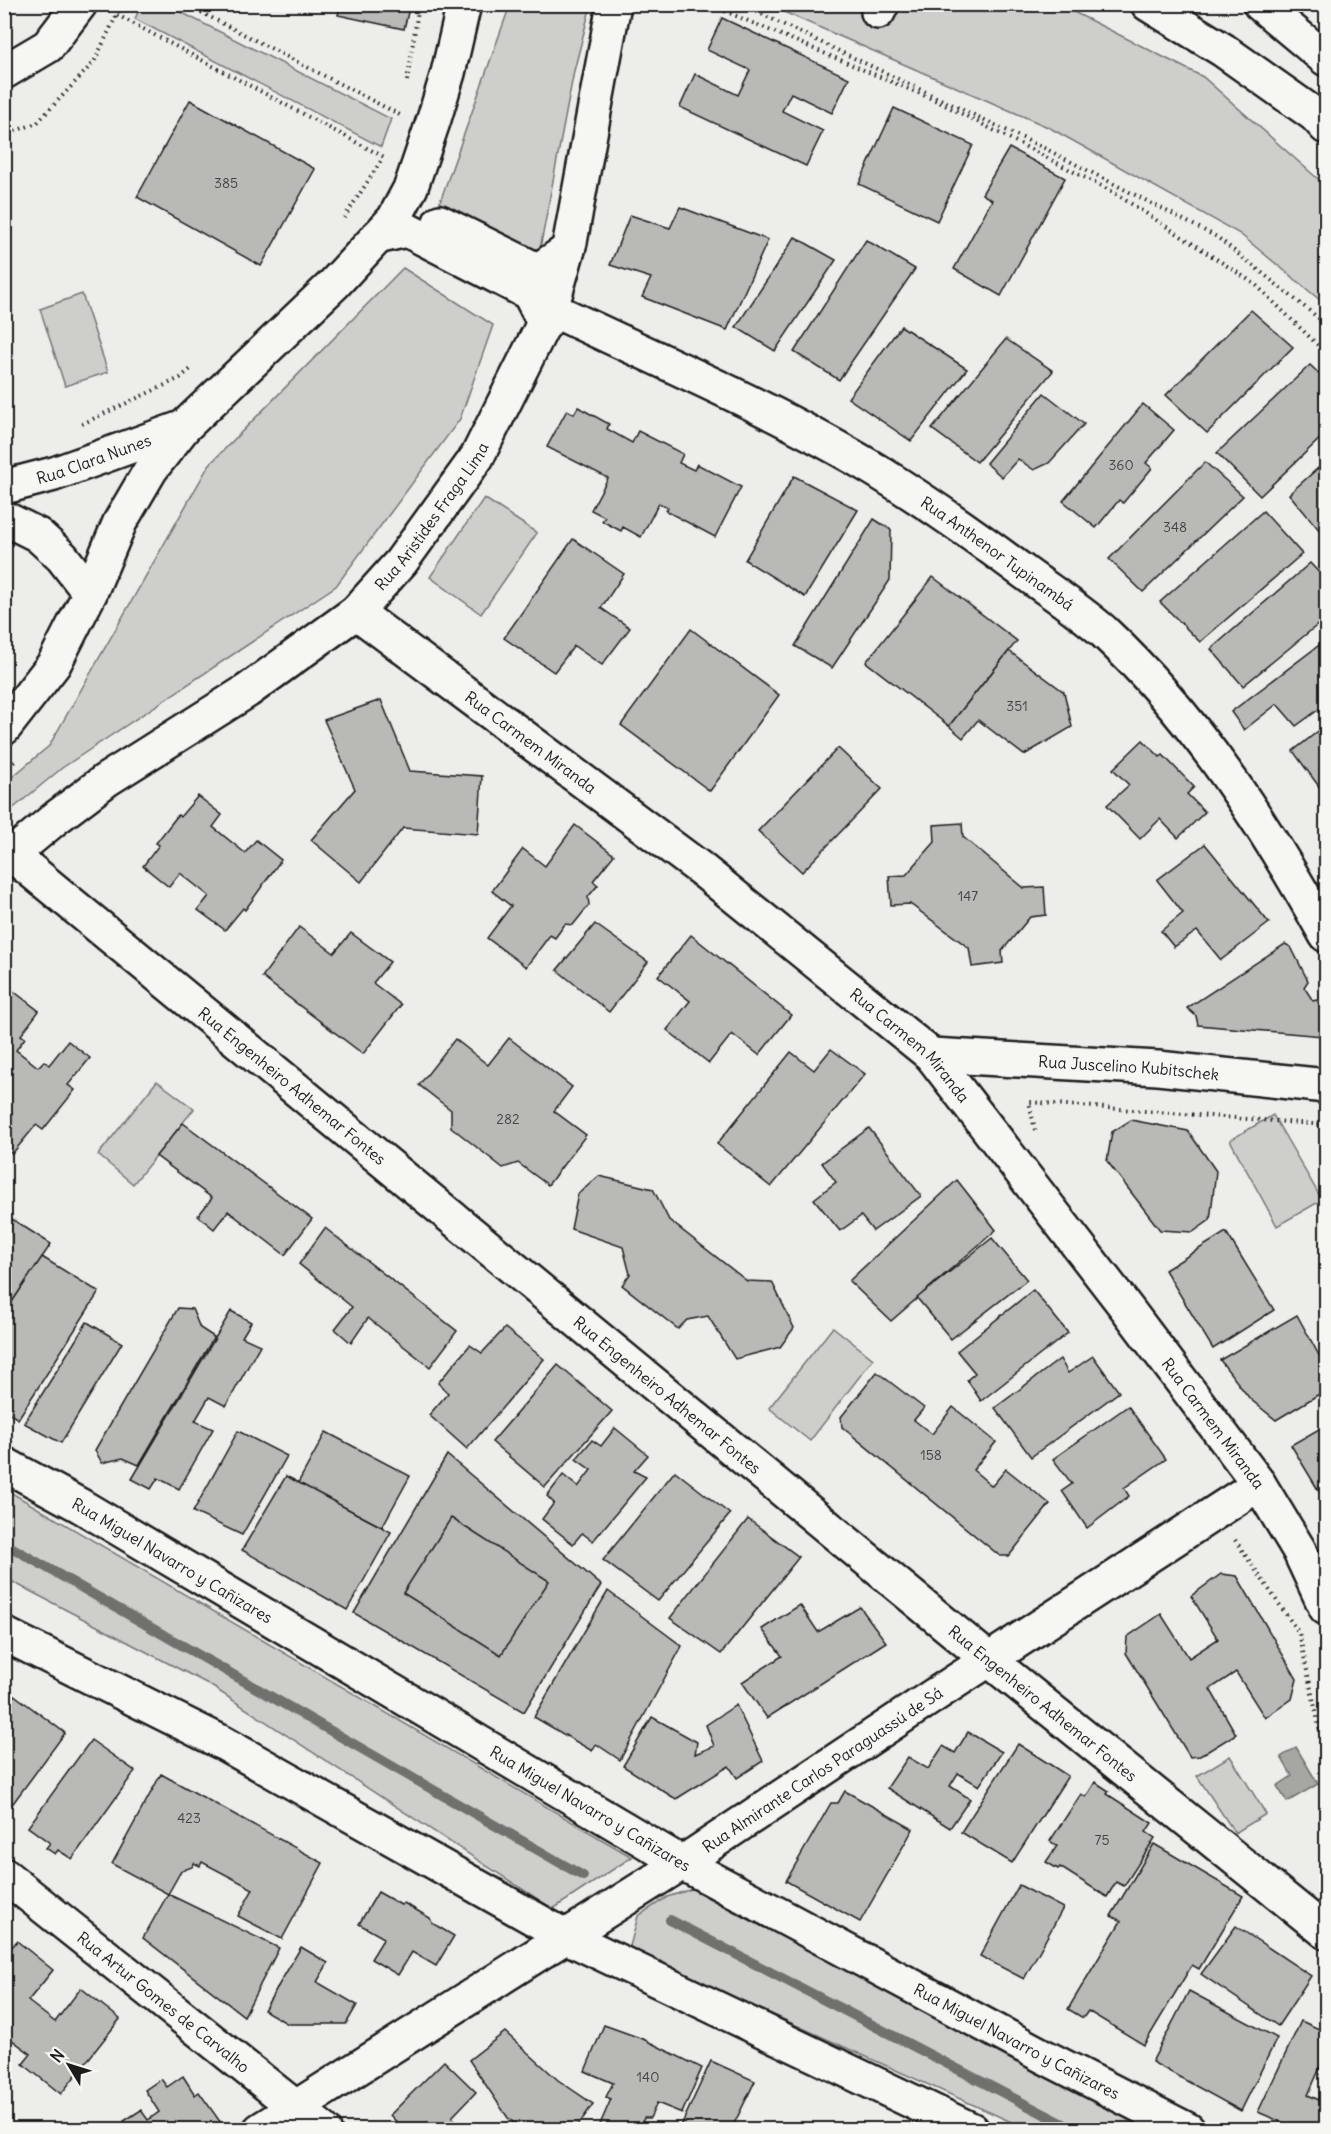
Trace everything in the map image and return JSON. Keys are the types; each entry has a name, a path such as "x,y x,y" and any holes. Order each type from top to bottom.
{"street":[{"path":"6,70 48,46 80,4"},
{"path":"4,728 54,664 90,593 120,522 151,469 184,427 334,284 394,219 414,180 448,73 464,4"},
{"name":"Rua Aristides Fraga Lima","path":"8,858 106,780 247,691 356,612 401,562 477,458 548,316 568,250 614,4"},
{"path":"1148,4 1224,50 1315,115 1326,127"},
{"path":"1266,8 1326,48"},
{"path":"1266,8 1326,59"},
{"path":"414,180 414,205 423,214 535,269 543,267 568,250"},
{"path":"377,237 407,230 530,293 548,316"},
{"name":"Rua Anthenor Tupinambá","path":"548,316 775,416 876,470 952,519 1101,630 1168,699 1227,774 1294,877 1326,935"},
{"name":"Rua Clara Nunes","path":"4,487 54,474 184,427"},
{"path":"4,518 38,535 62,556 90,593"},
{"name":"Rua Carmem Miranda","path":"356,612 701,869 931,1055 1259,1484 1299,1550 1326,1608"},
{"name":"Rua Engenheiro Adhemar Fontes","path":"8,858 989,1660 1326,1932"},
{"name":"Rua Juscelino Kubitschek","path":"931,1055 1158,1068 1326,1086"},
{"name":"Rua Miguel Navarro y Cañizares","path":"4,1464 81,1506 682,1863 1043,2056 1188,2130"},
{"name":"Rua Almirante Carlos Paraguassú de Sá","path":"261,2130 295,2106 682,1863 1259,1484"},
{"path":"4,1634 223,1743 565,1936 972,2130"},
{"name":"Rua Artur Gomes de Carvalho","path":"4,1875 324,2130"}],"path":[{"path":"4,135 37,123 94,62 122,4"},
{"path":"184,4 401,115"},
{"path":"406,82 420,4"},
{"path":"708,4 937,100 1113,192 1255,284 1326,353"},
{"path":"740,4 1048,150 1217,237 1321,320 1326,327"},
{"path":"117,15 384,157 414,180"},
{"path":"397,126 403,104"},
{"path":"340,225 384,157 388,147"},
{"path":"74,428 180,378 197,363"},
{"path":"1035,1132 1029,1102 1326,1125"},
{"path":"1224,1544 1234,1539 1299,1633 1326,1760"}],"shaded area":[{"path":"141,5 167,5 391,119 381,147 135,19"},
{"path":"510,5 591,5 574,71 536,270 436,213"},
{"path":"768,5 1060,5 1203,77 1326,186 1326,305 1240,234 1050,128"},
{"path":"403,268 493,325 460,419 336,586 62,768 5,815 5,783 49,746 209,465"},
{"path":"82,294 108,372 65,386 40,309"},
{"path":"484,498 537,533 481,614 430,577"},
{"path":"157,1081 194,1109 133,1184 98,1155"},
{"path":"1273,1115 1322,1200 1277,1226 1230,1140"},
{"path":"833,1327 873,1359 810,1441 769,1408"},
{"path":"4,1489 632,1857 553,1909 208,1684 5,1578"},
{"path":"1296,1747 1318,1784 1287,1802 1277,1786 1292,1776 1281,1757"},
{"path":"1230,1756 1266,1814 1235,1833 1197,1776"},
{"path":"695,1888 1165,2129 1027,2129 629,1950 638,1916 667,1897"}],"building":[{"path":"286,4 310,4 309,9"},
{"path":"338,4 410,4 404,29 338,15 340,5"},
{"path":"722,18 849,78 832,113 791,93 782,111 823,131 806,166 680,107 695,74 738,95 750,70 707,50"},
{"path":"190,100 315,169 261,266 137,197"},
{"path":"894,108 973,145 937,221 859,184"},
{"path":"1009,148 1065,178 1001,296 954,269 992,200 982,194"},
{"path":"680,207 768,240 727,330 642,297 651,278 610,265 630,215 670,228"},
{"path":"795,237 836,260 775,351 736,327"},
{"path":"866,240 915,269 839,380 794,352"},
{"path":"1251,310 1293,347 1207,433 1166,395"},
{"path":"901,326 967,369 911,441 848,398"},
{"path":"1006,339 1053,371 977,462 932,429"},
{"path":"1310,365 1326,380 1326,433 1260,496 1217,453"},
{"path":"1044,393 1084,424 1049,463 1034,470 1018,459 1002,477 986,463"},
{"path":"1143,404 1174,430 1146,463 1152,468 1123,503 1119,500 1096,528 1063,501"},
{"path":"578,407 609,424 607,429 632,443 638,431 683,454 679,463 694,470 697,464 741,487 715,537 666,511 668,508 659,503 641,537 623,527 621,531 602,521 605,517 591,510 608,478 547,447 567,410 574,414"},
{"path":"1326,461 1326,538 1289,494"},
{"path":"1205,462 1243,496 1143,592 1109,559"},
{"path":"794,476 858,510 805,597 745,560"},
{"path":"1263,511 1302,554 1200,642 1160,602"},
{"path":"874,519 891,530 890,580 832,668 795,646"},
{"path":"573,539 624,574 601,608 630,628 602,665 574,646 554,672 504,638"},
{"path":"1310,563 1326,580 1326,618 1243,686 1211,649"},
{"path":"933,577 1017,641 949,726 866,662"},
{"path":"691,629 779,695 710,791 621,725"},
{"path":"1326,640 1326,704 1296,726 1277,704 1244,730 1231,712"},
{"path":"1009,651 1064,692 1072,727 1024,755 978,720 963,738 949,726"},
{"path":"381,700 410,771 482,776 478,834 403,828 361,882 311,840 355,789 324,720"},
{"path":"1326,725 1326,790 1323,792 1293,751"},
{"path":"1143,740 1160,757 1163,755 1194,787 1187,794 1205,812 1178,838 1160,819 1140,839 1107,805 1129,785 1113,769"},
{"path":"838,748 882,789 802,872 758,831"},
{"path":"198,796 222,815 213,827 245,853 256,840 281,860 245,910 243,908 225,930 198,910 209,896 180,873 169,887 143,866 159,845 156,843 178,815 180,817"},
{"path":"962,823 963,837 1024,888 1044,887 1046,915 1030,917 1002,951 1003,963 972,967 969,948 910,904 891,905 889,876 906,875 935,842 934,825"},
{"path":"575,825 614,855 593,881 598,885 588,897 589,905 573,925 565,924 555,938 550,935 526,967 487,938 511,906 492,891 523,849 545,866"},
{"path":"1205,844 1269,923 1221,960 1197,931 1174,947 1161,931 1183,913 1157,880"},
{"path":"595,924 648,962 609,1012 557,970"},
{"path":"299,927 334,953 351,933 390,962 373,983 401,1005 363,1054 262,977"},
{"path":"691,935 791,1015 759,1055 732,1034 709,1063 667,1030 690,1001 658,976"},
{"path":"1285,944 1291,947 1308,981 1304,987 1313,1001 1317,1000 1326,1019 1326,1032 1323,1036 1198,1025 1196,1016 1187,1008"},
{"path":"12,990 39,1011 21,1035 25,1038 16,1050 38,1067 44,1061 49,1065 68,1041 90,1058 68,1085 75,1090 43,1130 36,1125 12,1154 4,1148 4,1123 12,1114 4,1108 4,1000"},
{"path":"509,1038 572,1087 554,1111 586,1135 548,1185 518,1163 503,1168 451,1127 451,1110 419,1085 455,1039 488,1065"},
{"path":"831,1049 865,1074 771,1187 717,1144 791,1052 814,1070"},
{"path":"1131,1120 1188,1131 1216,1171 1210,1220 1193,1232 1160,1230 1107,1161 1112,1132"},
{"path":"183,1123 312,1219 285,1255 228,1211 214,1229 198,1216 212,1198 156,1156"},
{"path":"869,1128 921,1196 873,1231 861,1216 840,1231 814,1199 836,1182 822,1163"},
{"path":"599,1176 653,1189 669,1220 747,1281 772,1282 794,1328 780,1347 735,1359 708,1316 687,1320 678,1329 622,1285 630,1274 623,1247 571,1229 578,1194"},
{"path":"957,1180 996,1230 891,1321 849,1281"},
{"path":"4,1214 51,1244 4,1314"},
{"path":"325,1228 457,1331 430,1367 368,1318 351,1343 335,1329 352,1307 299,1264"},
{"path":"1226,1232 1274,1310 1213,1349 1165,1270"},
{"path":"992,1238 1027,1280 951,1339 917,1298"},
{"path":"42,1257 99,1292 18,1419 4,1410 4,1314"},
{"path":"1033,1290 1068,1333 981,1401 967,1380 975,1373 957,1351"},
{"path":"178,1308 192,1309 200,1328 214,1337 139,1465 123,1458 102,1463 95,1450"},
{"path":"231,1311 251,1322 242,1337 260,1345 226,1406 209,1397 195,1421 213,1429 179,1489 158,1478 151,1489 132,1479"},
{"path":"1297,1315 1326,1368 1326,1390 1276,1420 1250,1399 1220,1360"},
{"path":"87,1322 122,1343 61,1443 24,1423"},
{"path":"505,1328 544,1359 467,1449 429,1415 448,1393 438,1383 470,1345 482,1353"},
{"path":"1093,1356 1119,1392 1031,1457 995,1408 1060,1359 1068,1373"},
{"path":"558,1365 612,1411 545,1487 492,1442"},
{"path":"877,1372 924,1408 914,1420 932,1434 953,1407 996,1442 973,1470 992,1486 1006,1469 1050,1504 1009,1556 1000,1556 842,1427 841,1417"},
{"path":"1128,1406 1166,1459 1124,1488 1129,1496 1087,1528 1062,1491 1072,1484 1053,1459"},
{"path":"1326,1425 1326,1503 1291,1445"},
{"path":"615,1428 648,1455 634,1471 646,1477 593,1541 582,1533 573,1544 542,1519 554,1503 547,1496 563,1475 578,1487 591,1470 576,1459 592,1440 601,1446"},
{"path":"238,1431 287,1456 242,1535 193,1512"},
{"path":"326,1432 410,1476 382,1527 298,1483"},
{"path":"447,1455 601,1585 524,1712 354,1613"},
{"path":"675,1471 730,1514 658,1601 603,1560"},
{"path":"286,1476 391,1532 347,1610 242,1550"},
{"path":"451,1518 549,1581 501,1655 403,1593"},
{"path":"748,1519 799,1557 721,1654 670,1618"},
{"path":"1221,1574 1237,1576 1297,1679 1292,1699 1265,1718 1236,1672 1210,1689 1236,1734 1200,1756 1190,1757 1126,1653 1127,1637 1161,1614 1189,1658 1218,1639 1191,1596"},
{"path":"608,1591 682,1646 620,1760 596,1744 592,1751 534,1717"},
{"path":"800,1605 818,1632 860,1607 886,1642 767,1718 742,1682 782,1656 762,1629"},
{"path":"9,1691 65,1733 5,1814 4,1699"},
{"path":"736,1705 763,1761 737,1778 729,1766 676,1799 623,1766 652,1717 697,1742 695,1754 714,1746 706,1725"},
{"path":"968,1732 1002,1752 979,1786 958,1773 950,1786 970,1799 950,1828 887,1788 908,1757 928,1769 943,1746 955,1753"},
{"path":"91,1740 135,1771 72,1859 58,1850 55,1854 46,1848 50,1843 28,1827"},
{"path":"1018,1744 1068,1776 1012,1863 961,1832"},
{"path":"161,1774 323,1863 282,1939 238,1916 253,1889 202,1862 200,1866 194,1863 192,1867 181,1871 168,1894 112,1864"},
{"path":"1095,1782 1109,1791 1107,1794 1152,1823 1146,1832 1155,1838 1124,1886 1116,1882 1107,1897 1060,1867 1058,1869 1046,1862 1057,1846 1050,1841 1081,1794 1086,1797"},
{"path":"845,1791 913,1829 860,1922 786,1881 831,1803 838,1803"},
{"path":"1154,1844 1243,1896 1199,1969 1192,1965 1144,2045 1088,2011 1083,2018 1068,2009 1121,1921 1111,1916"},
{"path":"1019,1885 1063,1908 1024,1979 980,1956"},
{"path":"378,1892 430,1918 432,1923 454,1936 436,1966 412,1952 398,1975 371,1959 384,1938 359,1924"},
{"path":"168,1894 279,1948 244,2016 143,1938"},
{"path":"1236,1926 1311,1976 1278,2026 1201,1974"},
{"path":"17,1941 53,1970 28,2001 55,2022 81,1988 120,2019 61,2094 23,2064 31,2054 4,2034 4,1956"},
{"path":"301,1947 328,1963 317,1982 357,2005 346,2024 288,2024 264,2010"},
{"path":"1189,1991 1277,2038 1241,2111 1152,2062"},
{"path":"1301,2021 1326,2032 1326,2054 1308,2095 1326,2103 1326,2130 1300,2130 1258,2112"},
{"path":"604,2025 643,2039 702,2068 682,2113 657,2103 650,2118 644,2118 639,2130 598,2129 611,2099 606,2097 613,2083 585,2071"},
{"path":"505,2032 558,2080 593,2104 575,2130 523,2130 508,2118 469,2060"},
{"path":"444,2061 476,2092 452,2117 465,2130 404,2130 390,2115"},
{"path":"711,2061 755,2081 731,2130 679,2130"},
{"path":"183,2076 195,2095 199,2092 221,2123 211,2130 130,2130 124,2121 141,2110 148,2120 159,2112 145,2090 161,2079 167,2087"},
{"path":"505,2123 514,2130 500,2130"}],"waterway":[{"path":"4,1543 583,1876"},
{"path":"670,1920 1075,2130"}]}
